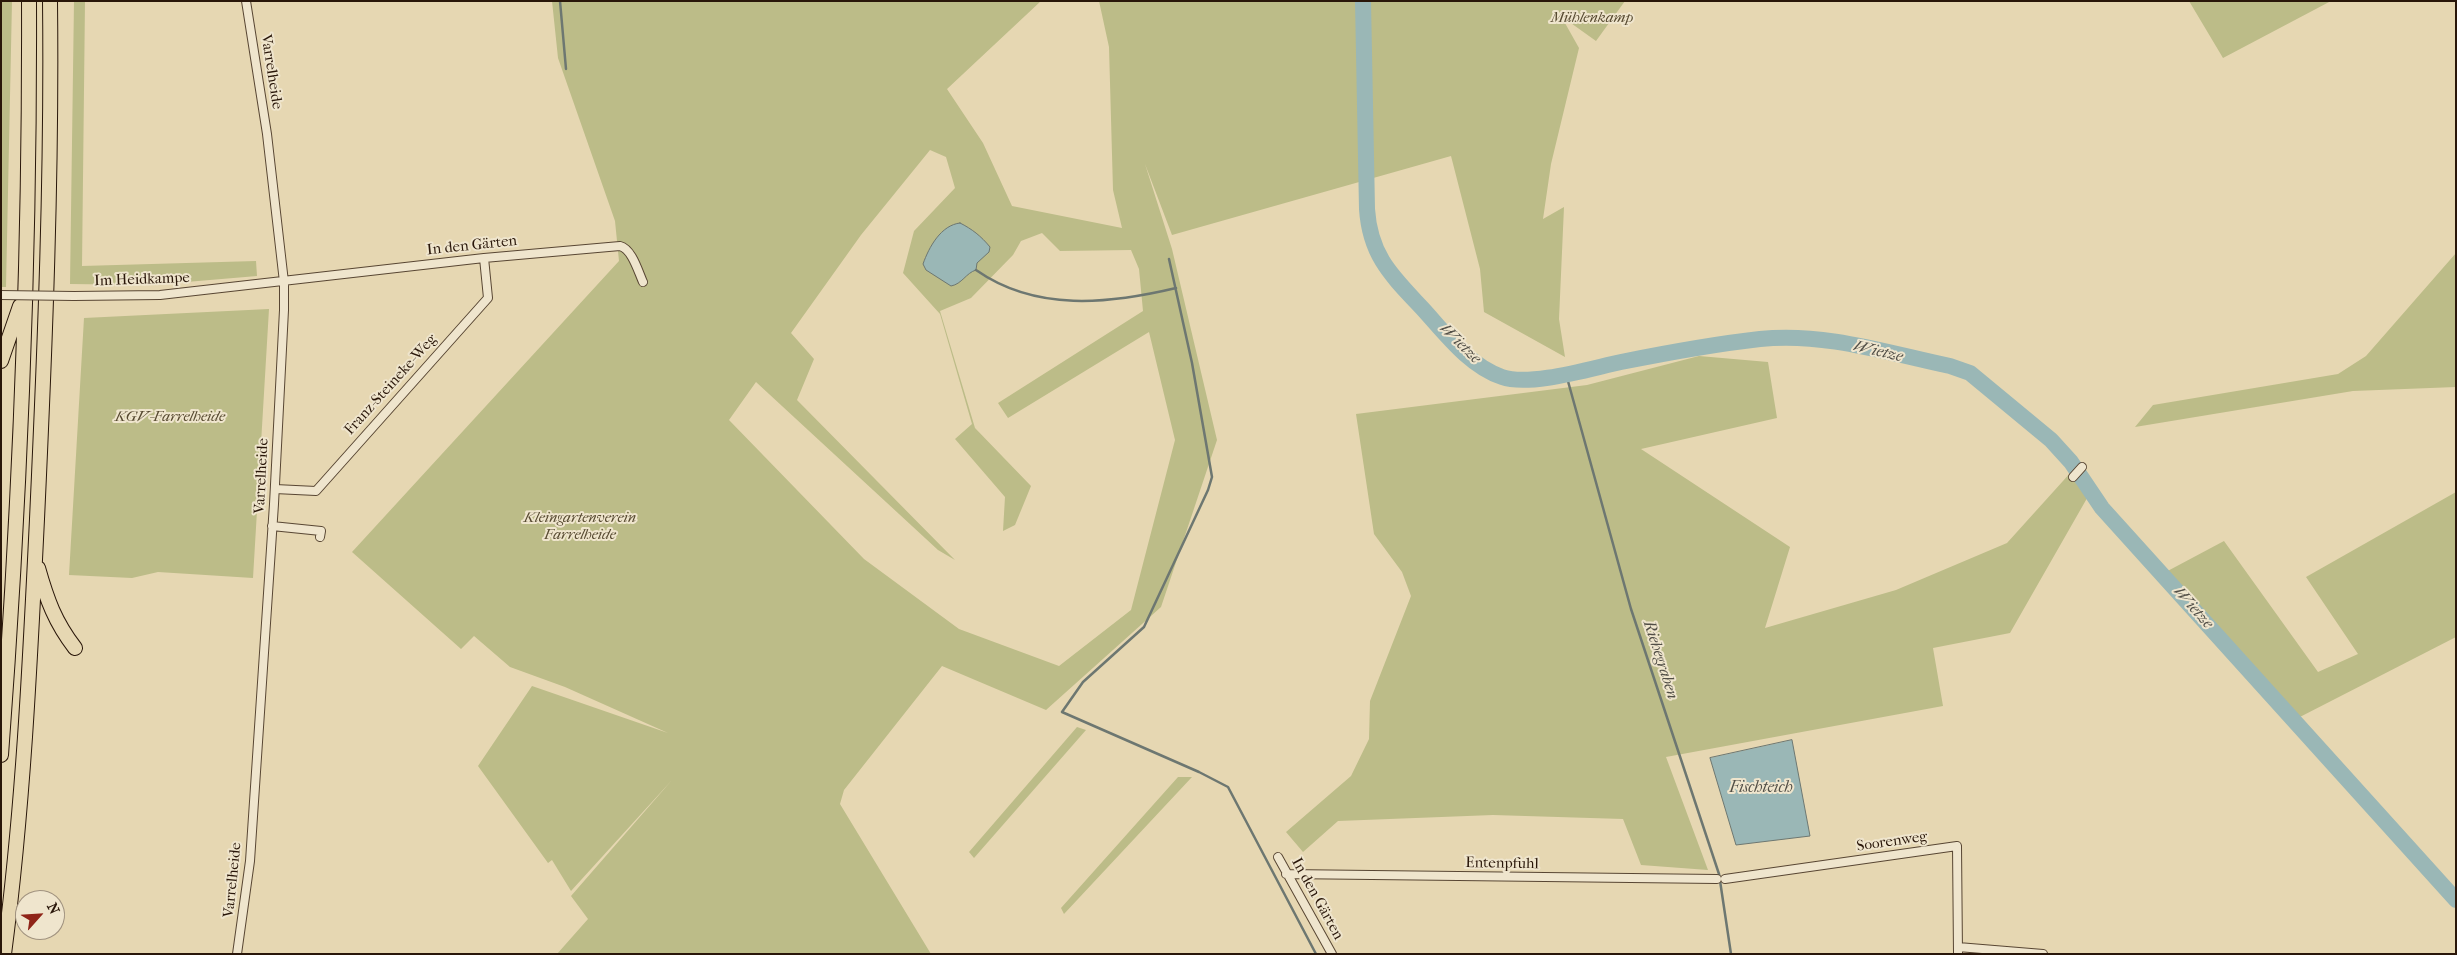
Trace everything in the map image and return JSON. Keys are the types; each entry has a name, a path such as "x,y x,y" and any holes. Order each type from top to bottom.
{"highway":[{"path":"1,755 17,514 26,286 29,1"},
{"path":"4,954 21,783 35,559 48,247 50,1"},
{"path":"1,361 26,286"},
{"path":"35,559 51,610 57,623 75,648"}],"street":[{"name":"Varrelheide","path":"237,954 250,869 275,489 284,282 267,134 246,1"},
{"name":"In den Gärten","path":"284,282 484,258 620,246 625,247 629,252 643,282"},
{"name":"Franz-Steineke-Weg","path":"275,489 316,491 488,298 484,258"},
{"name":"Im Heidkampe","path":"1,295 160,295 284,282"},
{"path":"2073,477 2082,468"},
{"path":"272,526 321,531 320,536"},
{"name":"Soorenweg","path":"1721,879 1957,846 1958,950"},
{"name":"In den Gärten","path":"1278,858 1332,954"},
{"name":"Entenpfuhl","path":"1286,874 1721,879"},
{"path":"1958,950 2043,954"}],"green space":[{"path":"1,1 12,1 6,287 1,287"},
{"path":"74,1 85,1 82,266 256,261 257,276 151,285 70,284"},
{"path":"552,1 1041,1 947,89 983,143 1012,206 1122,228 1113,190 1109,47 1099,1 1625,1 1596,41 1561,16 1579,48 1551,164 1543,219 1564,207 1559,319 1565,357 1484,312 1480,269 1451,156 1172,235 1145,164 1172,249 1217,440 1161,607 1046,710 942,666 844,790 840,804 931,954 557,954 588,919 571,896 672,780 571,891 552,860 548,863 478,766 532,686 668,733 565,687 510,667 474,636 461,649 352,552 619,261 615,221 558,58","holes":["930,150 946,157 955,188 914,231 903,273 940,314 972,424 955,439 1005,497 1003,531 1015,525 1031,486 975,428 940,311 971,298 1013,255 1021,241 1042,233 1060,251 1131,250 1139,269 1143,311 998,403 1008,418 1149,332 1175,440 1131,610 1059,666 959,629 864,559 729,420 756,382 938,550 955,560 797,400 814,359 791,333 861,235"]},
{"path":"2189,1 2331,1 2223,58"},
{"path":"2456,253 2456,387 2353,391 2135,427 2153,405 2338,374 2366,356"},
{"name":"KGV-Farrelheide","path":"269,309 253,578 158,572 132,578 69,575 84,318"},
{"path":"1699,356 1768,362 1777,418 1641,449 1790,547 1765,628 1896,590 2007,543 2072,471 2090,493 2010,633 1933,648 1943,706 1666,757 1708,870 1641,865 1623,819 1493,815 1338,821 1303,852 1286,832 1351,776 1369,739 1370,701 1411,596 1402,572 1374,534 1356,414 1587,385"},
{"path":"2456,492 2456,637 2294,720 2162,574 2224,541 2318,672 2358,654 2306,577"},
{"path":"1077,727 1086,730 974,858 969,852"},
{"path":"1178,777 1192,777 1064,914 1061,908"}],"water":[{"path":"960,223 976,233 990,247 989,252 977,263 976,270 951,286 926,270 923,264 932,244 942,232"},
{"name":"Fischteich","path":"1792,740 1810,836 1736,845 1710,758"}],"waterway":[{"path":"560,1 566,69"},
{"name":"Wietze","path":"1363,1 1367,209 1373,240 1378,253 1392,275 1468,357 1490,372 1502,377 1528,380 1561,376 1621,362 1743,341 1808,338 1880,350 1950,366 1970,373 2051,440 2071,462 2102,508 2456,900"},
{"path":"1169,259 1192,363 1212,477 1208,490 1144,627 1083,682 1062,712 1199,772 1228,787 1316,954"},
{"path":"976,270 999,283 1023,293 1073,301 1125,298 1176,288"},
{"name":"Riehegraben","path":"1566,374 1631,609 1719,874 1731,954"}],"park label":[{"name":"Mühlenkamp","path":"1592,18"},
{"name":"Kleingartenverein Farrelheide","path":"580,526"}]}
